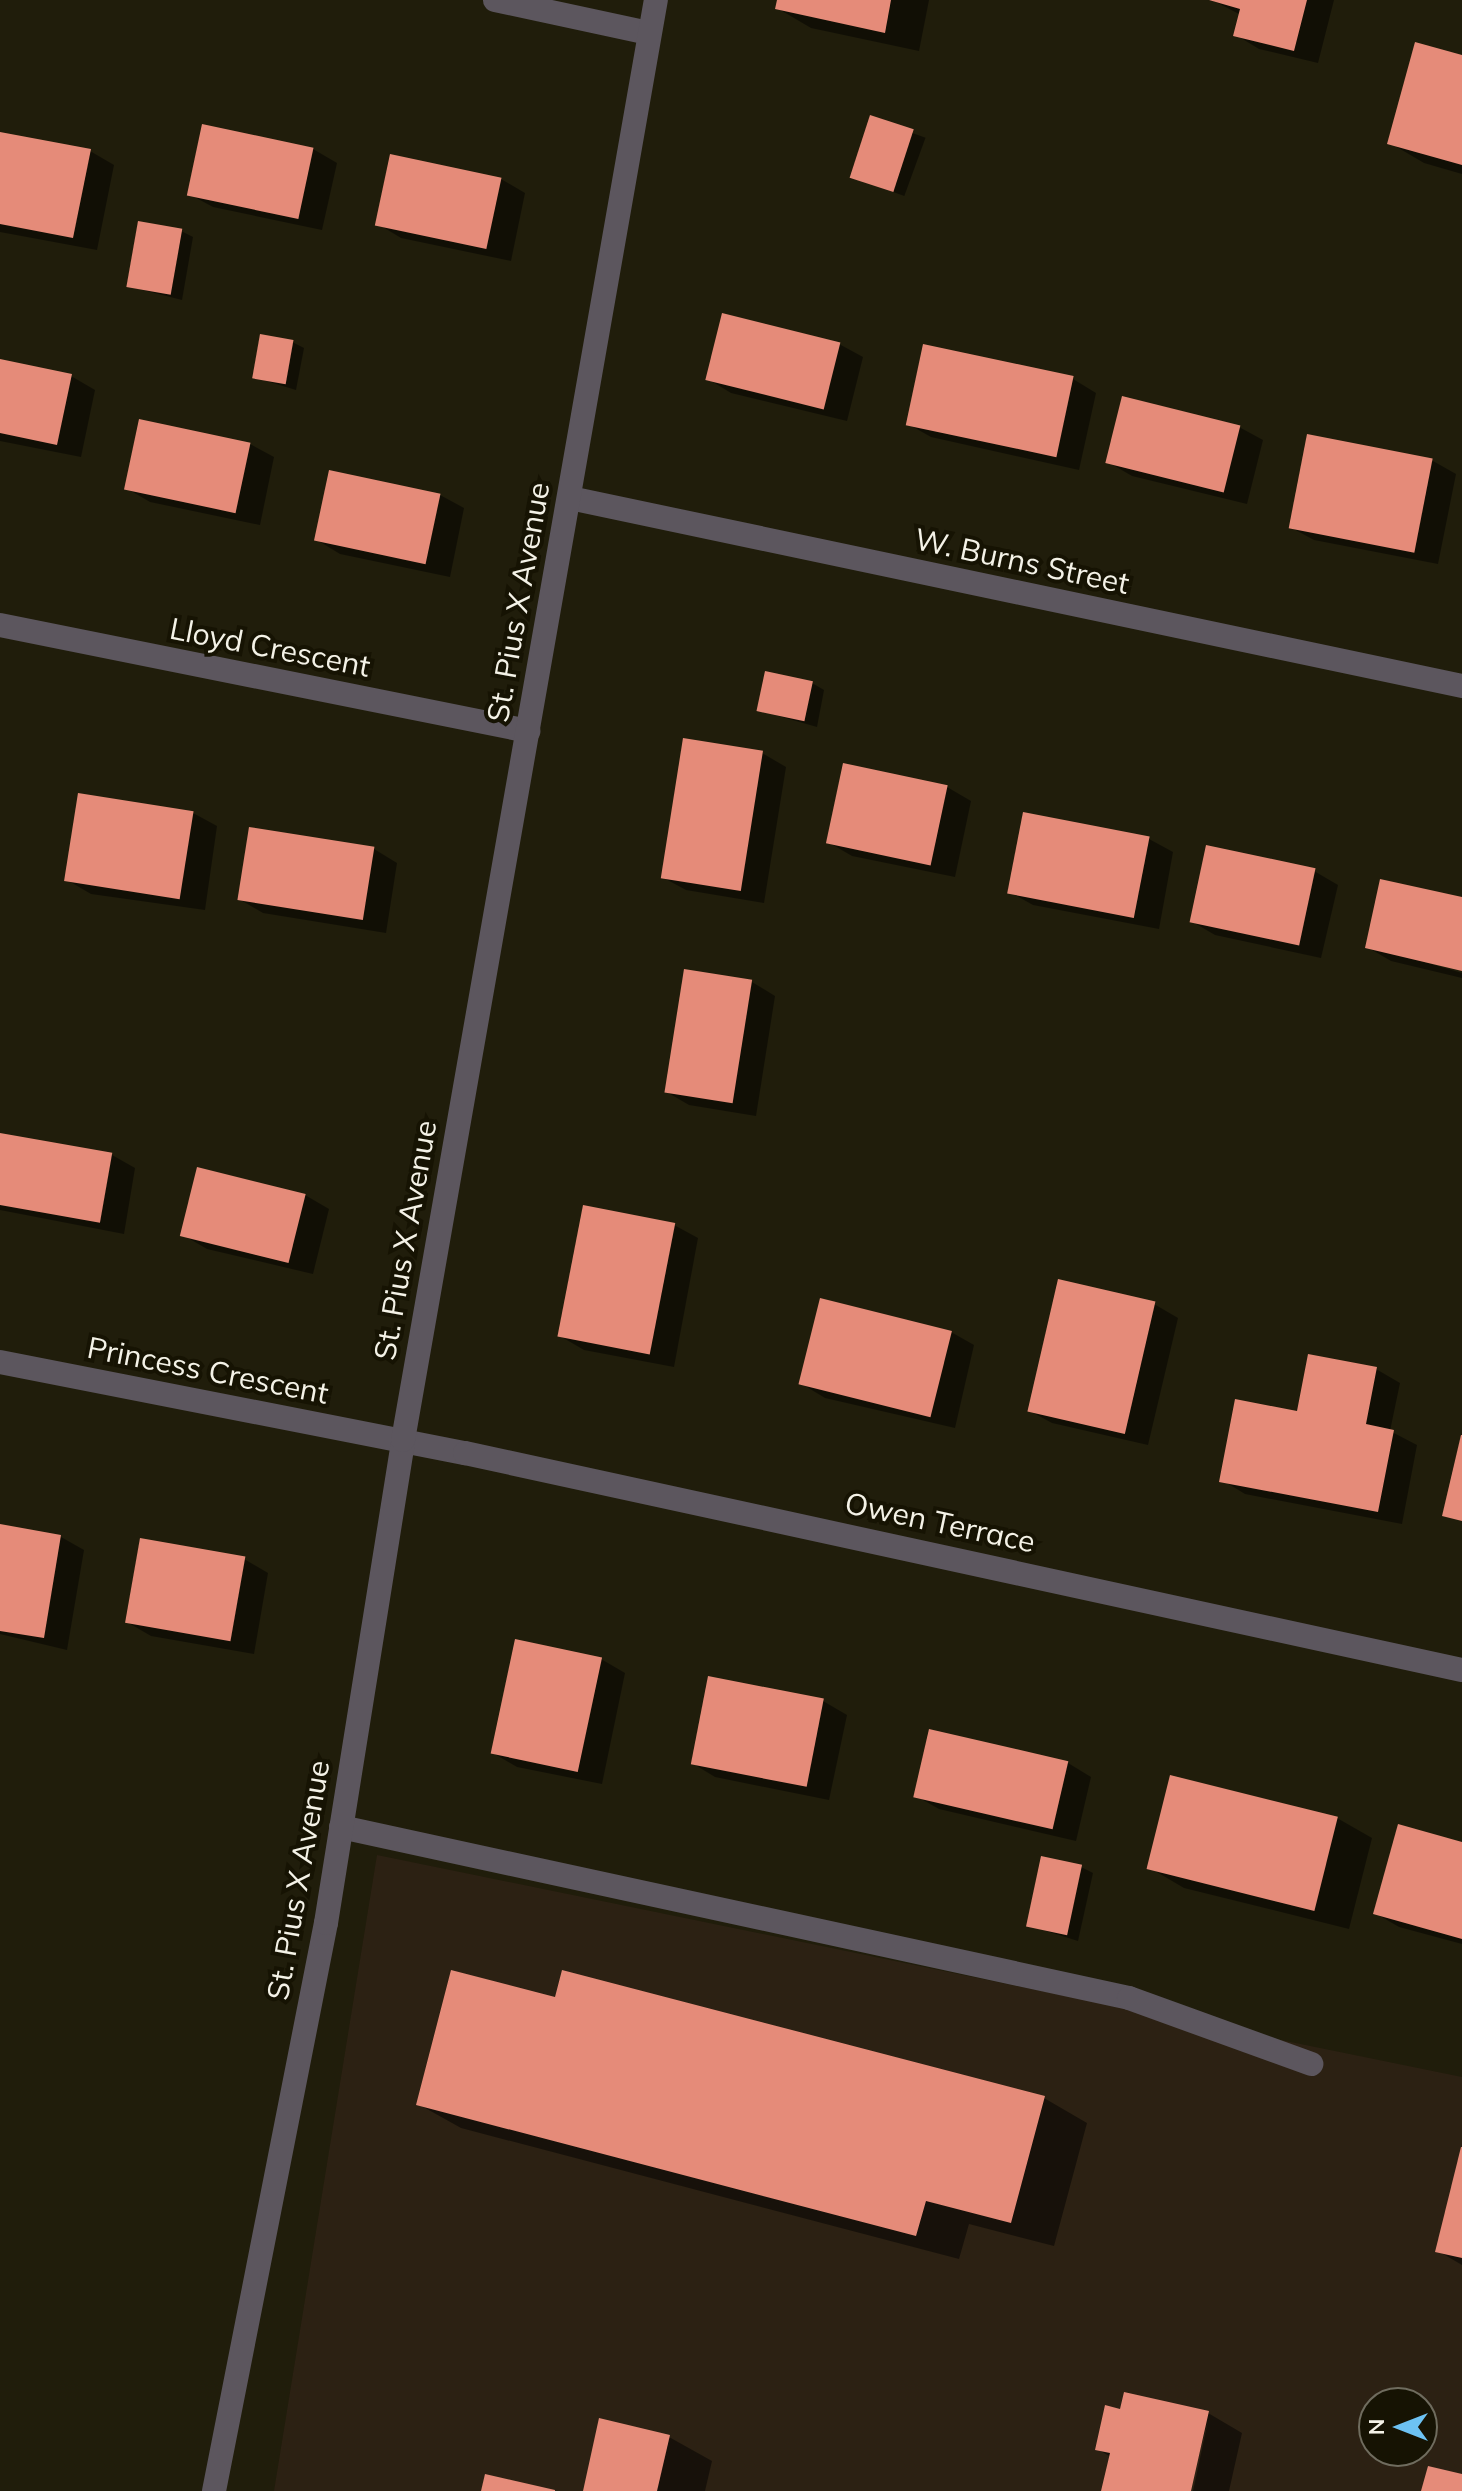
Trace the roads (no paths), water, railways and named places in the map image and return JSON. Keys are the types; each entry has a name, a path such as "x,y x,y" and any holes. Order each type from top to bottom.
{"street":[{"path":"495,0 649,33"},
{"name":"St. Pius X Avenue","path":"214,2491 341,1827 403,1440 656,0"},
{"name":"W. Burns Street","path":"570,498 1462,686"},
{"name":"Lloyd Crescent","path":"0,625 528,731"},
{"name":"Princess Crescent","path":"0,1362 403,1440"},
{"name":"Owen Terrace","path":"403,1440 1462,1670"},
{"path":"341,1827 1129,1998 1311,2064"}]}
